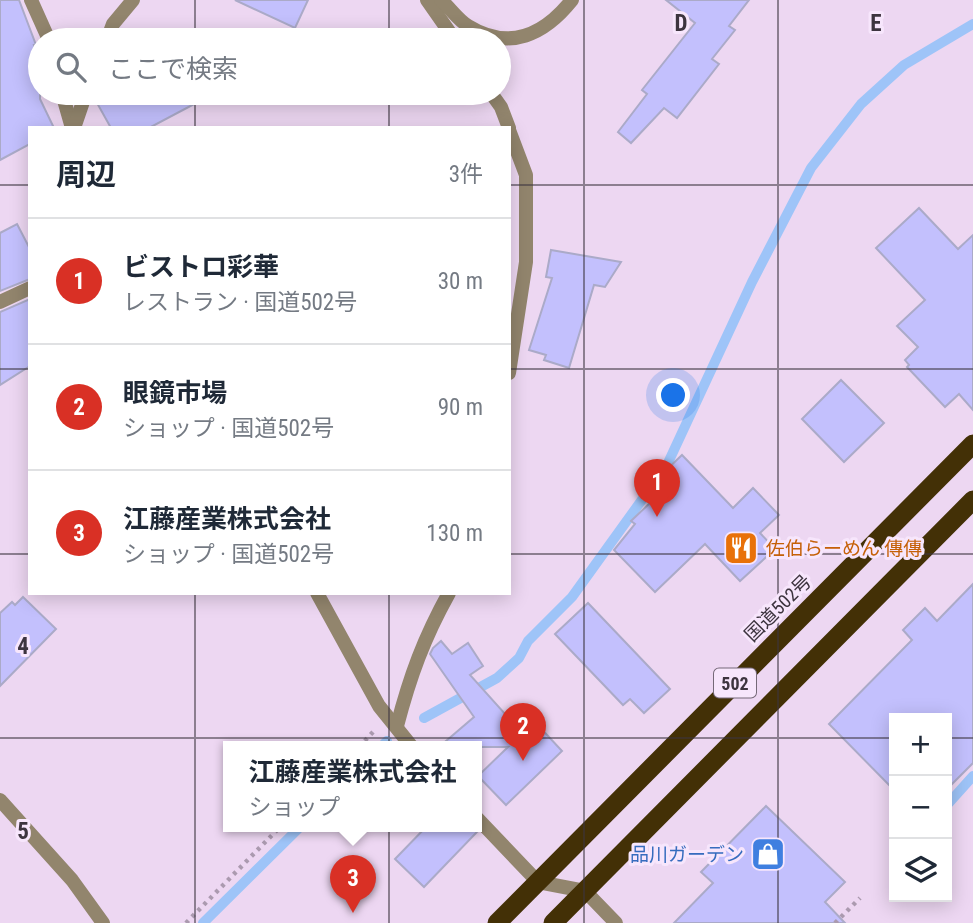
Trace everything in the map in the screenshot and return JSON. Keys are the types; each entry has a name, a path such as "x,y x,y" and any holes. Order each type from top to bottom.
{"highway":[{"name":"国道502号","path":"497,923 973,444"},
{"name":"502","path":"553,923 973,500"}],"street":[{"path":"32,0 44,28"},
{"path":"112,28 133,0"},
{"path":"427,0 447,28"},
{"path":"441,0 473,28"},
{"path":"511,38 526,37 540,31 559,16 572,0"},
{"path":"66,105 72,126"},
{"path":"74,126 82,105"},
{"path":"500,105 508,126"},
{"path":"511,134 526,175 526,249 511,358"},
{"path":"0,302 28,289"},
{"path":"318,595 379,706 408,741"},
{"path":"397,726 406,691 427,633 448,595"},
{"path":"0,800 72,880 103,923"},
{"path":"482,823 538,882 585,891 616,923"}],"path":[{"path":"186,923 275,832"},
{"path":"835,923 860,898"}],"building":[{"path":"0,0 19,0 30,28 28,105 43,105 53,126 28,126 28,145 0,160"},
{"path":"235,0 308,0 295,28"},
{"path":"666,0 749,0 729,26 735,30 712,59 719,64 677,118 664,108 631,143 618,132 647,94 642,90 695,23"},
{"path":"98,105 192,105 153,126 110,126"},
{"path":"919,208 958,249 973,235 973,410 959,394 945,407 907,367 909,365 905,360 918,347 897,326 925,300 876,248"},
{"path":"17,224 28,245 28,280 0,291 0,233"},
{"path":"551,250 621,262 605,287 594,285 569,368 544,360 546,355 529,350 552,278 546,277"},
{"path":"28,300 28,367 0,385 0,312"},
{"path":"841,380 884,423 844,462 802,419"},
{"path":"682,455 733,508 753,488 779,515 760,533 775,549 740,581 705,544 655,592 614,550 635,524 631,521 671,483 662,474"},
{"path":"973,584 973,763 952,784 952,713 889,713 889,785 829,724 912,640 903,630 925,608 937,621"},
{"path":"23,597 56,629 0,686 0,613 12,602 15,605"},
{"path":"588,603 670,689 644,713 630,699 623,705 555,634"},
{"path":"441,641 452,654 468,643 483,666 470,675 522,733 534,721 562,751 506,805 482,780 482,772 508,747 482,747 482,741 446,741 474,717 430,654"},
{"name":"品川ガーデン","path":"766,806 845,882 825,902 845,923 674,923 713,883 701,872"},
{"path":"421,832 477,832 424,887 395,859"}],"waterway":[{"path":"424,718 497,678 519,658 528,641 572,597 667,465 752,282 811,168 861,104 904,65 973,24"},
{"path":"952,799 973,776"},
{"path":"203,923 295,832"}],"place":[{"name":"ビストロ彩華","path":"657,517"},
{"name":"佐伯らーめん 傳傳","path":"741,548"},
{"name":"眼鏡市場","path":"523,761"},
{"name":"品川ガーデン","path":"768,854"},
{"name":"江藤産業株式会社","path":"353,913"}]}
